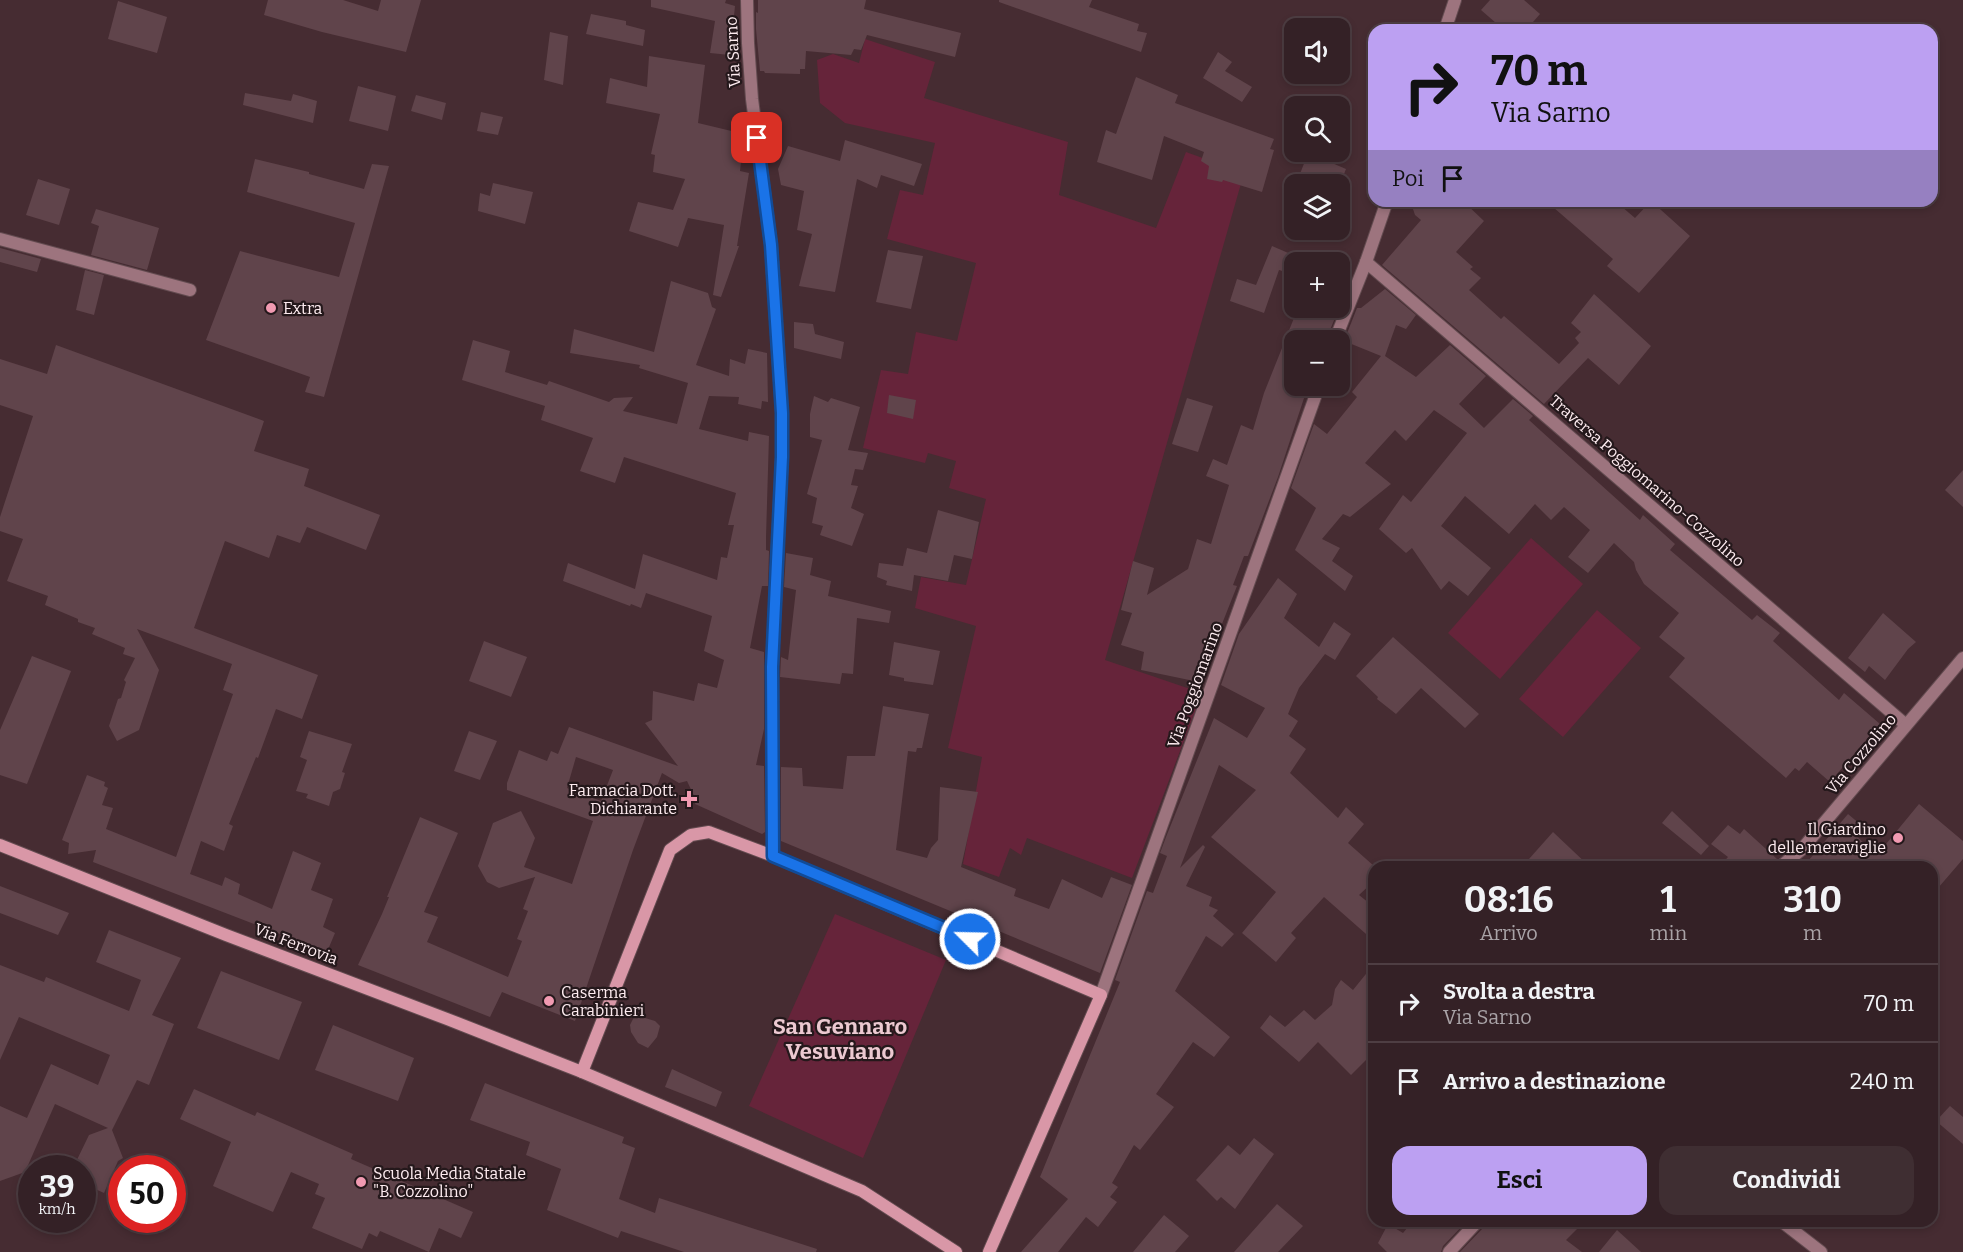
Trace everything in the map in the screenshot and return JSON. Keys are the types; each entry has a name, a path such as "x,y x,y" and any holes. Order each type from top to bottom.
{"main road":[{"path":"582,1072 670,850 691,835 709,832 773,856 1101,995 989,1252"},
{"name":"Via Ferrovia","path":"0,845 582,1072 862,1191 956,1252"}],"street":[{"name":"Via Sarno","path":"747,0 752,99 771,245 782,413 772,667 773,856"},
{"path":"1447,24 1455,0"},
{"path":"1339,330 1385,207"},
{"path":"0,239 190,290"},
{"name":"Traversa Poggiomarino-Cozzolino","path":"1366,262 1906,725"},
{"name":"Via Poggiomarino","path":"1101,995 1315,396"},
{"name":"Via Cozzolino","path":"1787,861 1802,849 1963,658"},
{"path":"1449,1252 1472,1227"},
{"path":"1790,1227 1821,1252"}],"shaded area":[{"path":"865,39 935,62 924,98 1068,142 1059,195 1156,228 1186,152 1244,173 1105,660 1202,693 1132,878 1027,838 1021,855 1010,848 999,877 963,864 982,757 948,748 976,626 915,608 921,577 966,585 986,499 949,488 956,461 928,453 925,463 863,448 881,370 908,374 916,332 957,341 976,263 887,239 900,190 923,195 935,143 845,123 820,103 817,60 833,54 859,63"},
{"path":"1531,538 1583,584 1500,679 1448,633"},
{"path":"1597,610 1641,648 1563,737 1519,699"},
{"path":"835,914 946,960 863,1158 749,1106"}],"building":[{"path":"268,0 343,0 378,11 381,0 421,0 406,52 322,32 264,15"},
{"path":"651,0 726,0 725,3 735,6 730,55 710,53 715,21 651,7"},
{"path":"758,0 866,0 864,9 961,33 955,57 867,35 861,50 854,49 851,55 806,51 805,69 800,69 800,74 765,73 760,71 756,29"},
{"path":"999,0 1092,0 1089,7 1139,24 1137,31 1147,33 1141,52 999,2"},
{"path":"1490,0 1524,0 1540,14 1531,24 1497,24 1481,10"},
{"path":"118,1 167,17 157,53 108,39"},
{"path":"591,14 626,21 626,25 645,30 643,46 586,34"},
{"path":"550,32 568,36 563,85 544,80"},
{"path":"1218,52 1232,62 1225,71 1252,87 1242,102 1203,78"},
{"path":"649,56 705,65 698,123 744,134 740,171 749,173 737,246 739,246 721,297 713,295 724,225 688,218 678,247 629,231 638,202 673,210 685,179 653,172 655,155 651,154 660,114 606,103 610,78 647,87"},
{"path":"1136,77 1178,95 1175,103 1274,139 1270,149 1274,150 1262,192 1223,180 1222,182 1207,179 1209,166 1201,161 1204,152 1164,136 1152,180 1097,162 1106,130 1116,134"},
{"path":"358,86 396,96 388,131 349,121"},
{"path":"245,93 291,101 293,94 317,101 313,123 243,105"},
{"path":"416,95 446,103 442,120 411,111"},
{"path":"481,112 503,117 498,135 477,131"},
{"path":"845,140 922,164 914,186 881,175 877,188 857,179 835,292 799,286 812,234 797,230 804,191 781,185 778,169 788,146 840,161"},
{"path":"255,159 364,189 372,164 389,166 324,397 305,392 310,377 206,340 240,251 339,277 355,223 247,192"},
{"path":"1305,162 1324,164 1330,162 1346,169 1344,174 1300,174"},
{"path":"38,179 70,189 59,225 26,215"},
{"path":"493,183 533,192 525,224 478,211 480,193 490,196"},
{"path":"1412,207 1469,207 1484,221 1456,252 1473,267 1470,269 1481,278 1469,290 1501,319 1504,316 1559,364 1579,343 1575,338 1581,332 1571,323 1594,294 1651,346 1619,385 1588,358 1544,404 1382,265 1421,220 1415,215"},
{"path":"1553,207 1622,207 1635,218 1645,207 1658,207 1690,236 1639,293 1607,266 1613,259"},
{"path":"96,209 159,228 147,270 91,255 99,226 91,223"},
{"path":"1272,246 1286,252 1284,252 1284,272 1279,270 1264,313 1230,301 1237,279 1256,285"},
{"path":"0,248 41,259 37,272 0,262"},
{"path":"888,250 923,256 911,309 876,302"},
{"path":"85,270 104,275 94,315 76,310"},
{"path":"671,281 708,293 712,307 716,309 696,365 729,376 730,359 745,364 748,349 767,353 768,402 762,401 761,409 738,404 739,397 709,396 699,429 748,441 749,432 769,436 766,537 766,550 769,551 768,586 762,586 750,648 764,652 764,729 756,765 764,766 765,832 762,834 695,804 696,800 687,781 679,783 662,773 633,850 575,1021 502,992 490,1017 358,965 382,914 420,817 458,833 424,912 438,917 427,942 508,977 522,941 517,939 528,911 523,909 535,877 499,888 487,882 478,866 493,823 521,811 535,838 524,867 572,884 593,821 507,790 507,783 519,750 547,761 551,751 558,754 569,727 678,766 645,723 652,720 653,691 694,701 698,683 717,688 724,660 704,651 712,616 646,593 641,608 631,604 630,606 563,581 568,563 635,589 643,554 717,580 721,557 727,558 734,525 728,525 736,493 624,457 615,483 580,471 593,438 541,420 545,406 462,380 473,340 510,351 505,372 547,385 549,381 609,402 614,398 633,397 623,411 677,424 688,383 639,368 640,365 570,353 574,329 654,352","holes":["576,757 613,770 601,801 567,788"]},
{"path":"1385,289 1416,315 1406,329 1396,325 1385,356 1416,377 1450,345 1486,376 1459,404 1484,428 1513,399 1533,416 1529,420 1640,520 1643,515 1675,544 1670,550 1752,620 1757,615 1780,633 1773,641 1839,700 1844,693 1880,724 1830,782 1807,762 1799,771 1795,768 1786,778 1669,677 1685,658 1659,637 1679,613 1644,584 1634,562 1614,543 1588,573 1568,557 1590,530 1564,507 1551,520 1535,504 1509,534 1465,496 1441,526 1491,568 1468,596 1449,581 1441,590 1412,548 1406,553 1379,529 1403,495 1411,502 1467,433 1434,410 1406,441 1395,430 1365,463 1391,484 1350,517 1343,514 1322,539 1340,548 1332,561 1353,576 1345,591 1295,550 1316,508 1291,488 1314,424 1327,434 1357,397 1352,392 1381,356 1350,343 1348,330 1357,308 1361,308"},
{"path":"1294,318 1335,318 1330,330 1289,330"},
{"path":"794,322 813,324 815,334 844,342 841,359 794,348"},
{"path":"1284,343 1284,396 1305,396 1278,477 1248,556 1244,556 1233,585 1237,586 1199,682 1141,670 1144,652 1121,645 1132,613 1121,610 1133,561 1154,568 1147,595 1188,569 1197,539 1211,544 1229,485 1206,476 1213,459 1227,465 1241,425 1253,430 1264,393"},
{"path":"56,345 264,421 254,451 309,469 304,486 380,515 366,550 307,527 300,543 277,535 269,558 225,541 194,628 318,675 302,719 276,709 258,758 256,757 229,824 233,826 224,851 201,841 190,874 222,886 225,877 240,884 238,894 272,909 293,851 321,863 311,890 333,899 323,927 335,933 327,952 93,862 96,850 68,854 69,843 62,840 87,775 105,782 104,786 108,788 102,805 113,808 106,829 176,857 233,694 223,690 232,664 137,629 159,670 139,730 117,741 109,726 118,699 121,698 126,682 124,680 135,658 123,654 125,648 92,634 95,628 45,605 48,596 7,581 23,539 0,531 0,517 33,416 0,405 0,359 47,374"},
{"path":"889,395 916,400 913,419 887,413"},
{"path":"814,396 828,402 831,398 860,407 848,450 868,453 863,470 855,469 851,485 858,486 851,508 864,514 852,546 820,535 823,526 812,523 817,498 807,494 822,440 810,437 810,414"},
{"path":"1187,398 1213,406 1198,452 1172,444"},
{"path":"1963,470 1963,507 1945,490"},
{"path":"938,510 979,522 972,559 954,555 948,581 914,575 912,591 886,585 887,581 877,577 879,563 903,566 907,548 927,553"},
{"path":"786,553 813,558 810,575 831,581 828,596 891,611 889,623 857,618 853,674 842,673 840,684 780,677 781,657 788,660 796,590 784,587"},
{"path":"1278,578 1297,594 1284,618 1319,647 1334,622 1351,634 1335,660 1325,654 1299,688 1288,714 1298,721 1289,736 1306,749 1290,773 1338,818 1346,807 1364,824 1348,843 1368,861 1368,887 1359,895 1368,902 1368,936 1324,897 1291,933 1296,938 1276,962 1242,933 1276,892 1211,837 1256,790 1219,765 1180,868 1203,845 1205,847 1186,886 1212,897 1209,906 1218,910 1213,916 1234,934 1222,947 1206,936 1175,991 1230,1037 1214,1057 1193,1042 1156,1094 1174,1107 1140,1150 1134,1145 1112,1183 1118,1187 1110,1197 1117,1202 1098,1227 1086,1217 1058,1252 1021,1252 1068,1199 1040,1177 1120,982 1115,980 1147,891 1153,893 1167,856 1160,853 1214,718 1247,738 1265,708 1221,685 1239,634"},
{"path":"1883,613 1916,642 1885,680 1869,666 1865,672 1848,658"},
{"path":"1393,637 1479,714 1465,728 1421,688 1396,714 1377,699 1378,697 1356,676"},
{"path":"484,641 527,657 511,697 469,681"},
{"path":"894,642 940,651 933,685 904,681 904,678 889,675"},
{"path":"32,656 71,671 27,784 0,775 0,730"},
{"path":"883,706 929,714 922,748 917,748 916,752 908,751 896,850 927,858 931,848 938,840 940,787 978,792 961,867 1016,889 1014,896 1049,909 1062,879 1102,898 1111,877 1132,885 1100,973 781,841 781,767 802,768 803,786 843,789 847,756 875,756"},
{"path":"309,731 352,744 342,772 345,773 340,789 333,792 329,806 306,798 308,794 296,791 307,760 300,757"},
{"path":"469,731 497,741 480,780 454,771"},
{"path":"1919,804 1963,841 1963,859 1938,888 1938,861 1808,861 1848,814 1861,825 1853,833 1877,855"},
{"path":"1672,811 1709,846 1701,855 1662,823"},
{"path":"1728,825 1740,834 1744,829 1777,859 1776,861 1724,861 1728,857 1711,844"},
{"path":"1553,832 1584,861 1531,861 1529,859"},
{"path":"0,886 69,913 58,935 0,913"},
{"path":"109,930 181,958 152,1015 174,1024 149,1085 137,1080 112,1130 122,1155 108,1155 108,1184 104,1193 96,1189 96,1155 79,1155 89,1135 108,1128 55,1104 32,1155 18,1155 18,1175 0,1181 0,1106 27,1118 51,1064 98,1085 110,1055 19,1017 0,1060 0,965 44,982 46,977 129,1011 141,980 96,962"},
{"path":"221,971 302,1002 279,1060 197,1028"},
{"path":"1368,971 1368,1058 1351,1075 1318,1042 1299,1062 1260,1028 1270,1015 1285,1027 1304,1010 1315,1020 1332,1005 1335,989 1341,980 1353,990"},
{"path":"635,1015 655,1021 660,1026 657,1037 648,1048 638,1043 631,1032 630,1025"},
{"path":"333,1025 414,1058 398,1101 315,1070"},
{"path":"672,1069 722,1092 716,1107 665,1087"},
{"path":"485,1083 624,1137 622,1143 635,1148 619,1199 655,1213 659,1198 817,1249 816,1252 684,1252 621,1231 618,1238 547,1210 561,1169 526,1155 530,1142 470,1120"},
{"name":"Scuola Media Statale \"B. Cozzolino\"","path":"194,1089 255,1116 257,1112 353,1154 351,1159 473,1212 461,1238 439,1228 429,1252 380,1231 377,1237 369,1233 362,1249 312,1228 325,1198 315,1194 319,1184 291,1172 273,1212 213,1186 231,1142 180,1119"},
{"path":"1950,1106 1963,1117 1963,1144 1938,1123 1938,1119"},
{"path":"1254,1138 1274,1154 1235,1209 1221,1197 1217,1201 1196,1180 1228,1145 1240,1155"},
{"path":"1277,1204 1303,1226 1278,1252 1234,1252"},
{"path":"1164,1215 1189,1236 1175,1252 1133,1252"},
{"path":"1386,1227 1393,1227 1403,1233 1408,1227 1461,1227 1443,1246 1441,1252 1387,1252 1378,1243"},
{"path":"1484,1227 1579,1227 1566,1240 1582,1252 1460,1252"},
{"path":"1617,1230 1641,1252 1599,1252"}],"place":[{"name":"Extra","path":"271,308"},
{"name":"Farmacia Dott. Dichiarante","path":"689,799"},
{"name":"Il Giardino delle meraviglie","path":"1898,838"},
{"name":"Caserma Carabinieri","path":"549,1001"},
{"name":"Scuola Media Statale \"B. Cozzolino\"","path":"361,1182"}],"district":[{"name":"San Gennaro Vesuviano","path":"840,1038"}],"route":[{"path":"757,138 771,245 782,413 772,667 773,856 970,939"}]}
